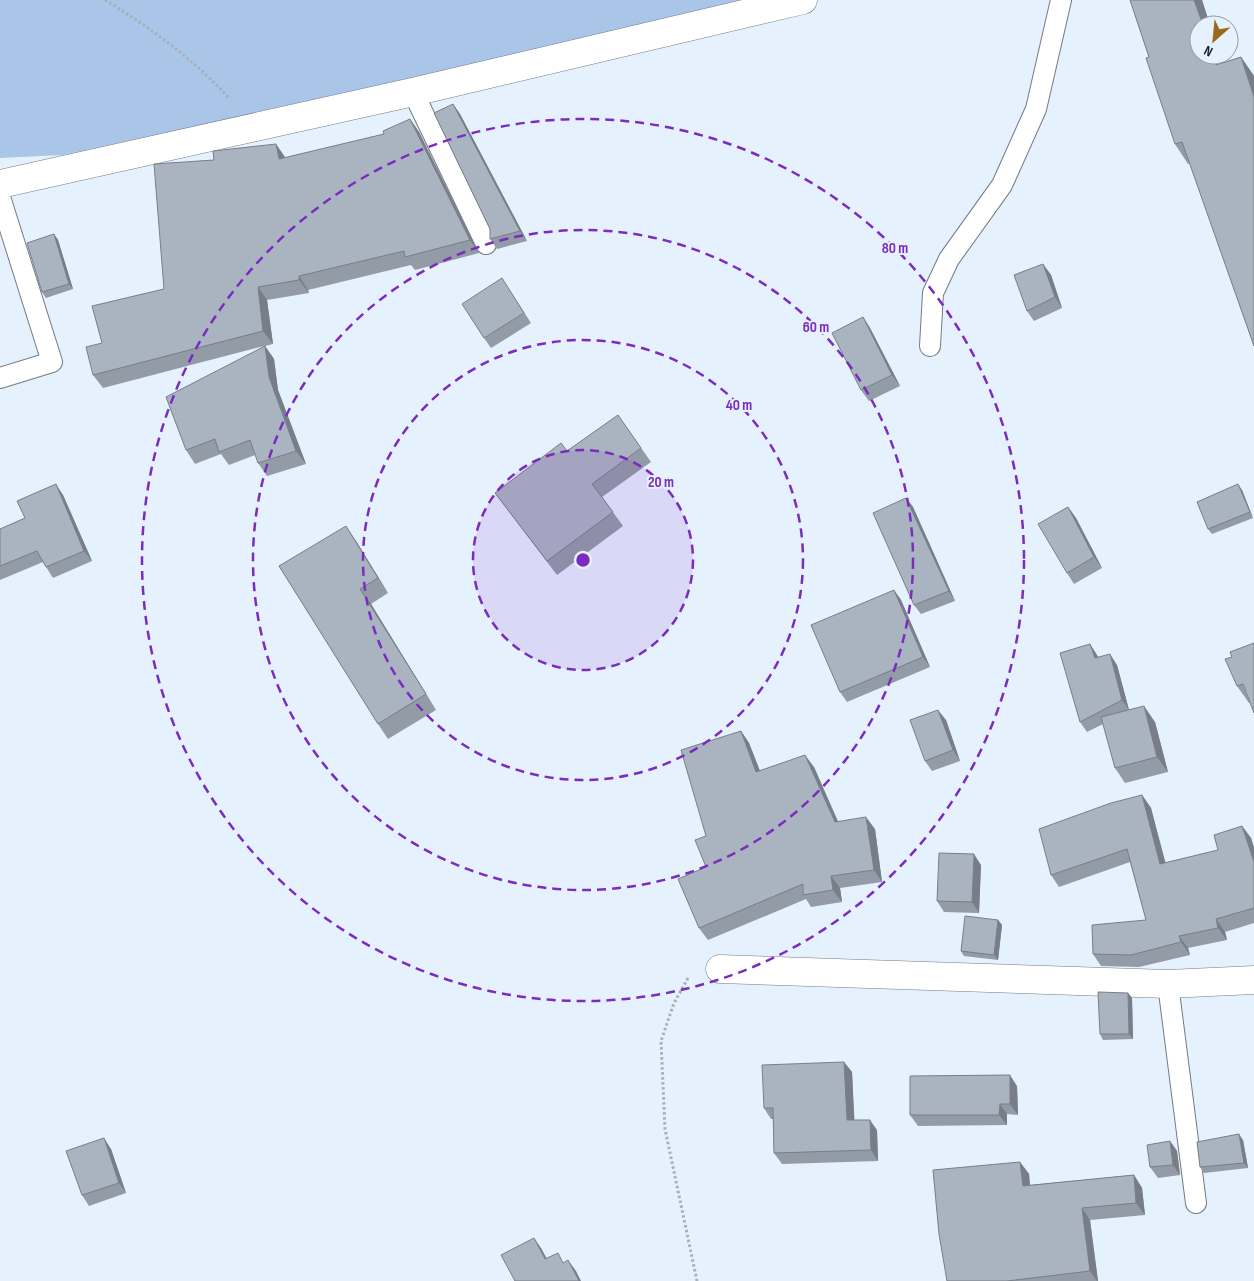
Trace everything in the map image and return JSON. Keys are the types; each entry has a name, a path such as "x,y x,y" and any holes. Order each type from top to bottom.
{"street":[{"path":"0,184 413,92 803,0"},
{"path":"720,969 1168,984 1254,980"}],"lane":[{"path":"930,346 933,293 949,259 1002,185 1036,110 1061,0"},
{"path":"413,92 486,244"},
{"path":"0,197 52,362 0,378"},
{"path":"1168,984 1196,1203"}],"path":[{"path":"105,0 146,25 202,70 256,127"},
{"path":"696,1281 665,1129 661,1041 674,1003 687,979 720,969"}],"shaded area":[{"path":"0,0 764,0 63,155 0,158"}],"building":[{"path":"1130,0 1194,0 1199,15 1189,15 1189,65 1239,65 1239,58 1241,57 1254,97 1254,346 1182,142 1175,144 1146,58 1149,57"},
{"path":"453,104 520,231 490,239 490,229 434,113"},
{"path":"410,119 470,240 405,257 404,251 299,276 299,280 258,287 263,331 93,375 86,347 102,343 92,306 164,289 154,164 214,160 213,151 276,144 279,159 384,134 383,131"},
{"path":"54,234 69,284 42,292 27,243"},
{"path":"1043,264 1055,297 1027,311 1014,275"},
{"path":"502,278 524,313 484,338 462,304"},
{"path":"863,317 892,375 861,390 832,333"},
{"path":"265,346 269,377 296,451 258,463 250,440 219,452 215,439 186,450 166,397"},
{"path":"618,415 641,448 592,484 613,512 547,561 495,493 561,443 567,451"},
{"path":"56,484 84,551 46,567 37,551 0,566 0,529 25,518 17,501"},
{"path":"1238,484 1250,512 1208,529 1197,502"},
{"path":"906,498 949,591 914,605 873,513"},
{"path":"1068,507 1094,557 1067,573 1038,524"},
{"path":"346,526 378,578 360,589 426,694 378,724 279,566"},
{"path":"894,590 923,657 840,692 811,625"},
{"path":"1254,643 1254,713 1243,684 1237,686 1225,659 1232,657 1230,652"},
{"path":"1090,644 1095,658 1110,654 1122,700 1080,722 1060,653"},
{"path":"1144,706 1157,757 1115,768 1101,717"},
{"path":"938,710 953,750 925,761 910,720"},
{"path":"741,731 756,772 805,755 835,822 866,817 874,870 831,876 833,890 803,895 803,884 699,928 678,879 706,867 695,840 706,836 681,750"},
{"path":"1142,795 1160,864 1218,850 1214,835 1242,826 1254,862 1254,908 1216,919 1218,928 1179,936 1181,942 1131,955 1093,954 1092,925 1146,920 1127,849 1051,875 1039,829 1111,803"},
{"path":"939,853 974,854 972,902 937,901"},
{"path":"965,916 998,920 994,955 961,951"},
{"path":"1098,992 1128,993 1129,1034 1100,1034"},
{"path":"844,1062 847,1120 870,1120 871,1150 774,1153 773,1108 764,1108 762,1065"},
{"path":"1010,1075 1010,1104 1000,1104 999,1115 910,1115 910,1076"},
{"path":"1239,1134 1244,1163 1200,1167 1197,1142"},
{"path":"104,1138 119,1183 82,1195 66,1151"},
{"path":"1170,1141 1173,1165 1150,1167 1147,1145"},
{"path":"1020,1162 1023,1186 1134,1175 1136,1203 1082,1208 1090,1271 1007,1281 947,1281 939,1234 933,1170"},
{"path":"534,1238 545,1259 558,1253 563,1263 568,1260 579,1281 515,1281 501,1255"}]}
